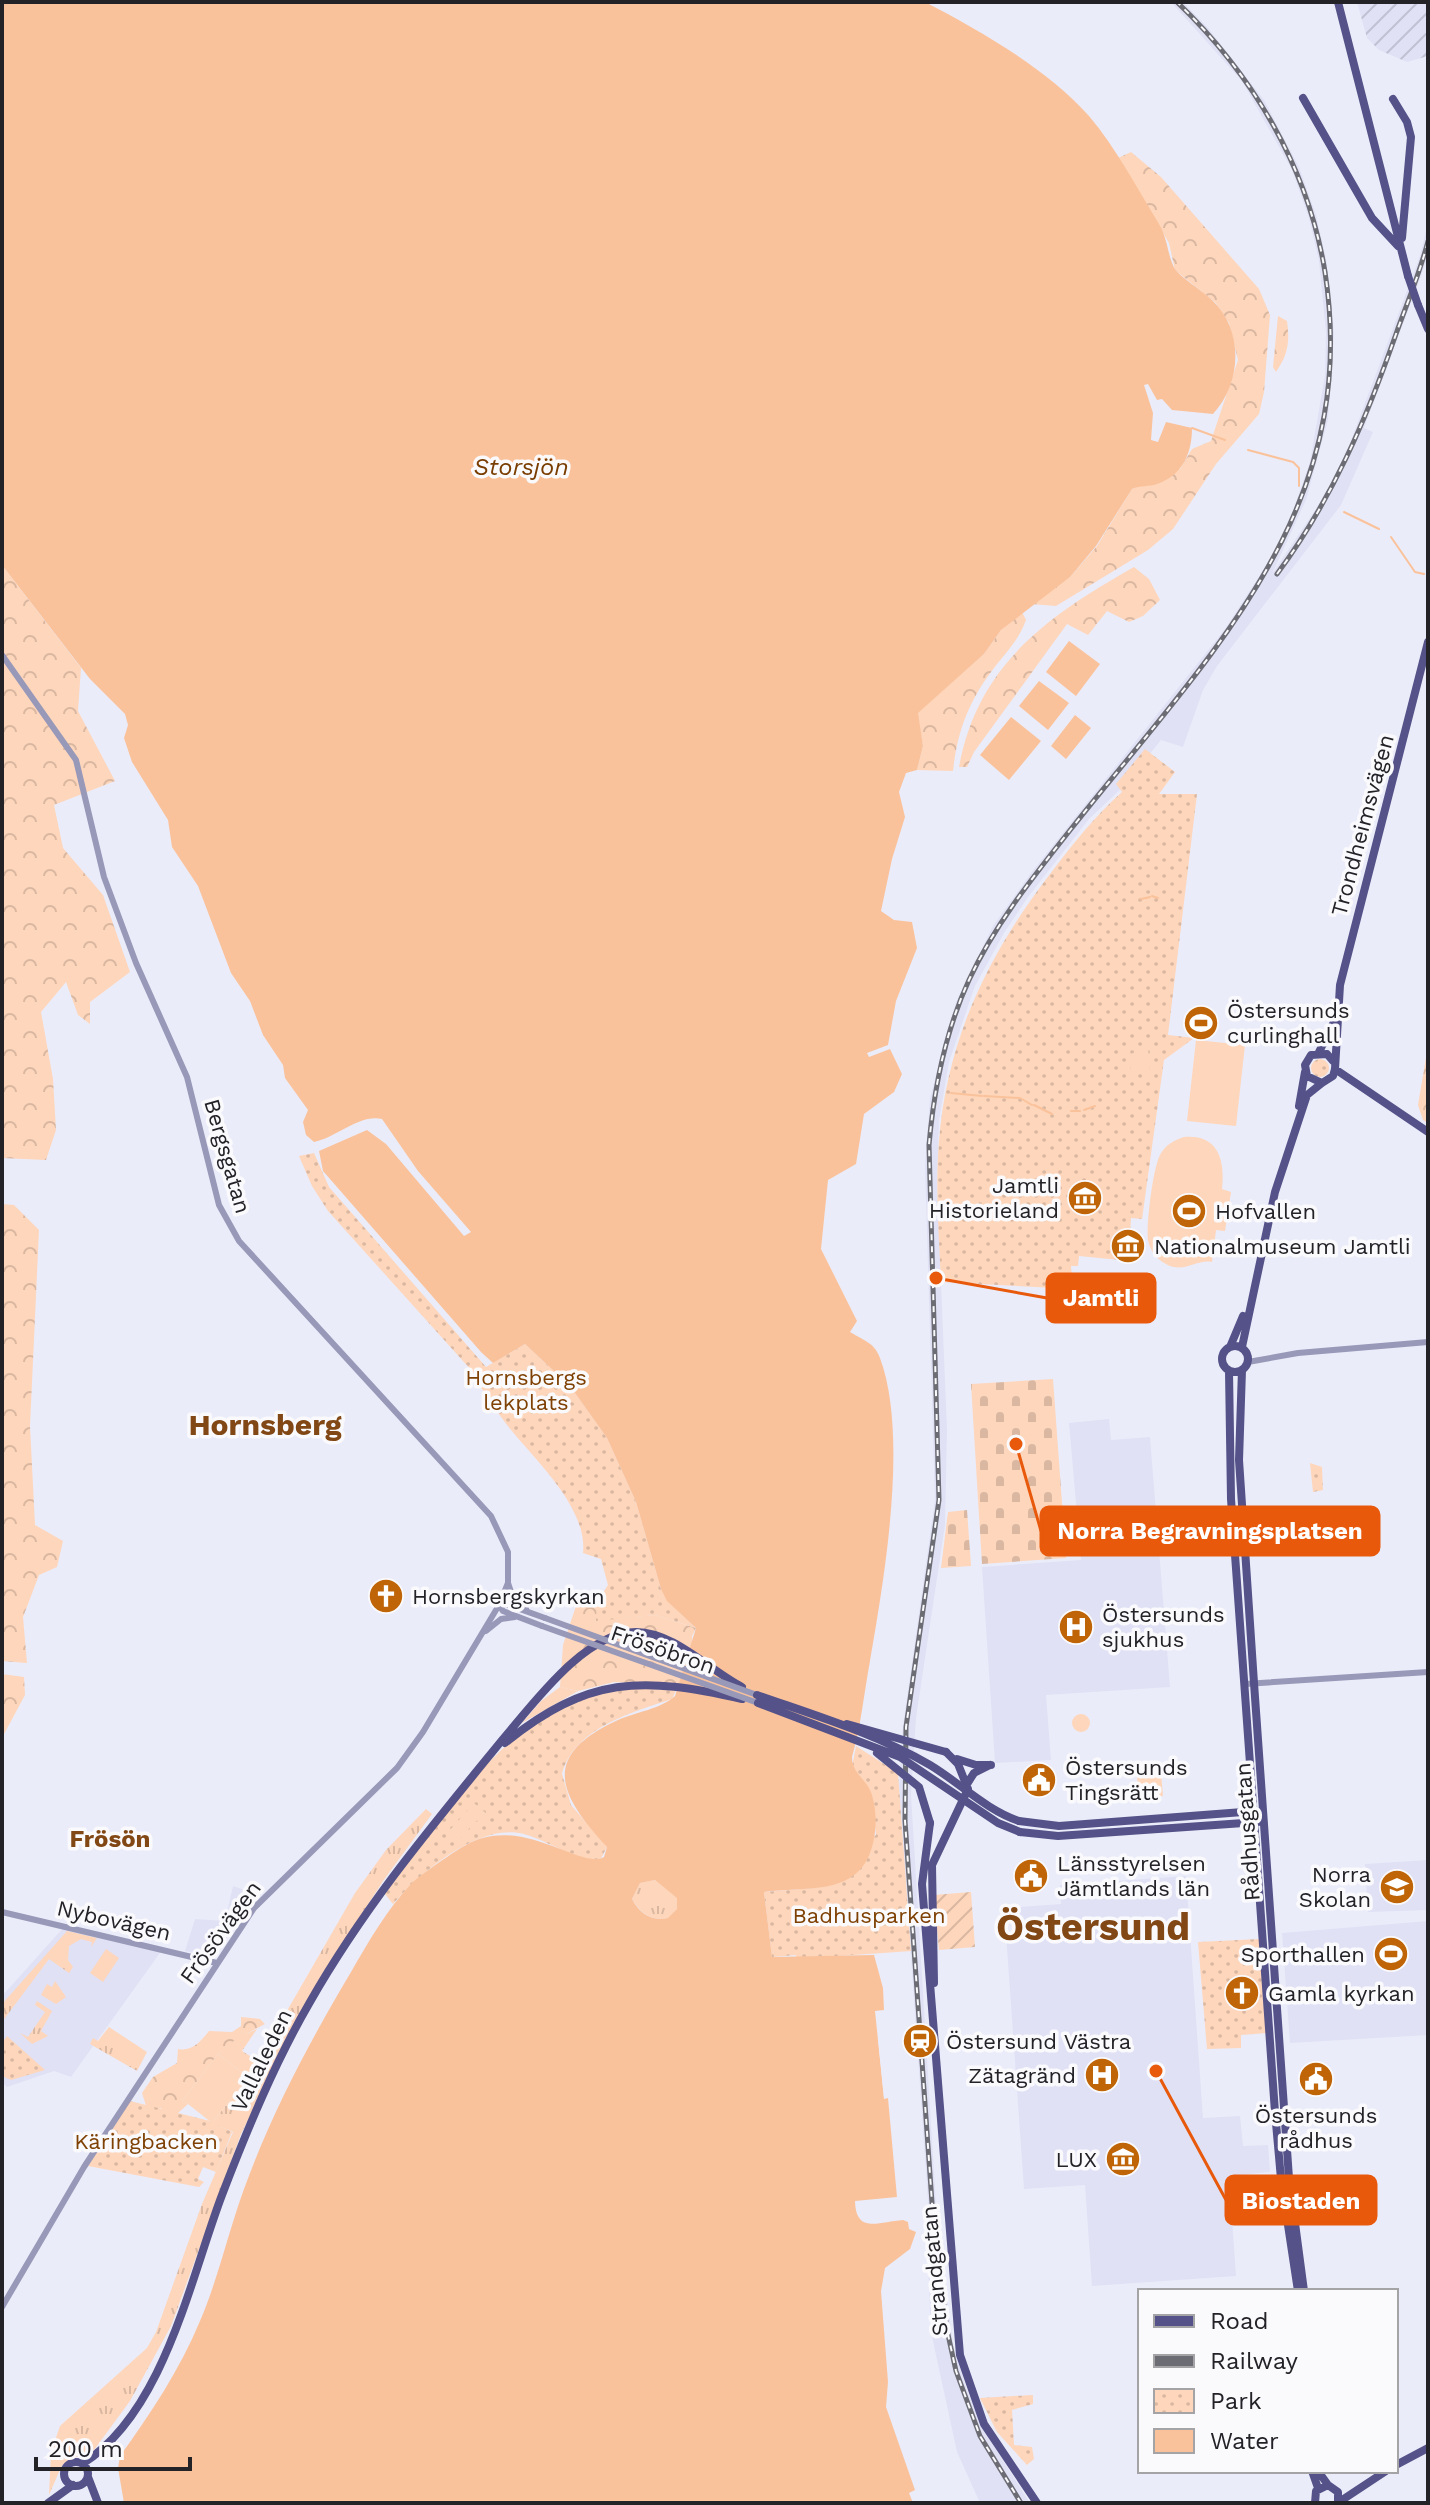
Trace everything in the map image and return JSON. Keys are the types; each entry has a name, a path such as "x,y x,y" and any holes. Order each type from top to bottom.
{"main road":[{"path":"1338,2 1408,276 1428,329"},
{"path":"1303,98 1372,218 1394,240 1403,256"},
{"path":"1393,99 1407,122 1411,137 1401,227 1403,256"},
{"name":"Trondheimsvägen","path":"1334,1065 1336,1018 1352,935 1428,642"},
{"name":"Trondheimsvägen","path":"1319,1052 1336,1018"},
{"path":"1296,1128 1307,1059 1319,1052 1347,1080 1428,1132"},
{"path":"1229,1371 1246,1363 1242,1347 1250,1301 1275,1192 1307,1095 1325,1082 1334,1065"},
{"path":"1305,1071 1311,1080 1347,1080"},
{"path":"1242,1347 1230,1347 1250,1301"},
{"name":"Rådhusgatan","path":"1230,1347 1222,1358 1229,1371 1231,1484 1264,1810 1289,2178 1304,2289"},
{"name":"Rådhusgatan","path":"1246,1363 1239,1460 1254,1811 1280,2169 1298,2289"},
{"name":"Frösöbron","path":"620,1633 650,1633 758,1699 911,1764 998,1823 1020,1832 1058,1836 1265,1822"},
{"name":"Vallaleden","path":"86,2470 115,2438 144,2394 170,2340 245,2135 309,2003 385,1883 435,1818 580,1657 599,1641 620,1633"},
{"name":"Frösöbron","path":"637,1685 758,1699 805,1712 902,1751 929,1765 996,1812 1019,1821 1059,1826 1264,1810"},
{"name":"Vallaleden","path":"492,1753 539,1716 571,1698 608,1688 637,1685"},
{"path":"805,1712 946,1752 958,1764 967,1784"},
{"name":"Strandgatan","path":"839,1733 908,1775 924,1796 930,1823 924,1870 932,2016 960,2355 984,2424 1037,2503"},
{"name":"Strandgatan","path":"932,2016 934,1954 930,1893 934,1856 963,1804 967,1784 974,1773 991,1765 964,1762 946,1752"},
{"path":"1398,2464 1428,2448"},
{"path":"50,2501 69,2465 86,2470"},
{"path":"50,2501 75,2485 86,2470"},
{"path":"86,2470 97,2500"},
{"path":"1314,2473 1327,2487"},
{"path":"1319,2473 1338,2502 1382,2473"},
{"path":"65,2476 97,2500"},
{"path":"1315,2503 1327,2487 1365,2483"}],"street":[{"name":"Bergsgatan","path":"2,655 76,760 98,859 130,948 187,1077 222,1212 239,1241 495,1521 508,1552 508,1583 499,1605"},
{"path":"1246,1363 1258,1358 1428,1342"},
{"path":"508,1583 513,1598 532,1614"},
{"name":"Frösöbron","path":"499,1605 532,1614 544,1622"},
{"name":"Frösöbron","path":"499,1605 521,1618 544,1622 758,1699"},
{"name":"Frösövägen","path":"2,2307 84,2167 217,1963 264,1897 408,1756 499,1605"},
{"path":"480,1635 506,1617 521,1618"},
{"path":"1249,1683 1428,1672"},
{"name":"Nybovägen","path":"2,1912 217,1963"}],"shaded area":[{"path":"1171,2 1183,2 1208,28 1264,100 1299,167 1316,215 1326,259 1334,333 1328,420 1306,500 1272,574 1326,494 1349,446 1420,256 1428,223 1428,257 1364,428 1373,432 1341,505 1217,666 1203,690 1183,747 1161,740 1123,787 1089,819 1028,897 975,986 949,1062 939,1121 937,1184 947,1430 945,1525 916,1718 911,1795 936,2206 953,2344 966,2388 985,2432 1030,2503 980,2503 957,2452 931,2332 927,2244 931,2243 899,1786 903,1726 935,1500 925,1166 930,1098 956,1002 993,926 1031,873 1225,629 1271,558 1291,517 1310,462 1325,375 1326,333 1319,261 1309,218 1292,170 1242,81"},
{"path":"1357,2 1428,2 1428,56 1407,62 1379,50 1367,38"},
{"name":"Östersunds sjukhus","path":"1109,1419 1111,1440 1150,1437 1170,1687 1046,1695 1051,1760 995,1763 982,1567 1081,1560 1069,1423"},
{"name":"Norra Skolan","path":"1428,1860 1428,1910 1368,1912 1365,1864"},
{"path":"1186,1876 1203,2118 1240,2116 1243,2146 1268,2145 1270,2172 1229,2176 1236,2276 1092,2286 1085,2185 1024,2189 1006,1934 1021,1933 1019,1907 1061,1904 1060,1885"},
{"path":"233,1886 248,1891 256,1898 213,1957 185,1951 195,1919 225,1921"},
{"path":"1428,1921 1428,2035 1290,2043 1282,1933"},
{"path":"64,1927 162,1950 71,2077 54,2071 7,2087 2,2082 2,1996"}],"green space":[{"path":"1131,152 1161,177 1259,289 1270,315 1264,392 1259,414 1216,464 1173,529 1148,550 1056,606 1031,604 1070,577 1097,546 1132,489 1180,469 1192,449 1211,441 1238,360 1229,323 1216,303 1175,270 1169,243 1118,158"},
{"path":"1278,316 1287,321 1288,335 1286,354 1276,372 1273,367"},
{"path":"2,565 81,668 78,711 115,781 54,805 63,848 103,895 130,972 90,1002 90,1024 78,1015 66,982 41,1012 53,1079 56,1130 46,1160 2,1158"},
{"path":"1134,567 1149,579 1160,600 1143,616 1129,622 1107,611 1088,635 1067,624 974,752 967,767 959,767 968,731 982,699 1000,671 1021,647 1073,604"},
{"path":"1022,612 1026,620 1019,635 970,707 957,744 953,771 917,770 923,746 917,713 984,654 1001,630"},
{"path":"1145,749 1175,772 1159,794 1197,794 1168,1035 1194,1038 1164,1060 1142,1219 1131,1218 1130,1235 1122,1236 1120,1260 1079,1256 1078,1266 1071,1266 1073,1289 941,1282 937,1194 939,1141 951,1068 961,1033 990,967 1028,905 1067,852 1122,792 1116,784"},
{"path":"1196,1040 1245,1045 1236,1126 1187,1121"},
{"path":"1428,1046 1428,1123 1423,1120 1418,1105"},
{"path":"1148,1047 1150,1070 1130,1071 1132,1053 1139,1054"},
{"path":"1320,1059 1329,1068 1320,1077 1311,1068"},
{"name":"Hofvallen","path":"1184,1137 1196,1137 1212,1145 1221,1159 1222,1189 1231,1192 1225,1231 1216,1230 1212,1262 1172,1267 1159,1260 1150,1247 1148,1222 1157,1162 1164,1148"},
{"name":"Hornsbergs lekplats","path":"314,1153 329,1187 486,1367 525,1344 570,1386 607,1438 636,1502 661,1589 696,1628 655,1615 596,1621 597,1602 608,1585 601,1559 583,1553 577,1518 568,1501 503,1420 478,1383 481,1381 328,1211 312,1186 299,1156"},
{"path":"2,1204 14,1205 39,1230 30,1426 35,1525 63,1541 57,1567 39,1575 23,1617 27,1663 2,1661"},
{"path":"1053,1379 1066,1558 982,1564 971,1384"},
{"path":"1310,1463 1322,1467 1323,1490 1313,1492"},
{"path":"967,1510 971,1566 941,1568 948,1512"},
{"path":"597,1602 597,1620 655,1615 696,1628 692,1636 695,1686 614,1682 578,1691 560,1687 563,1645 577,1603"},
{"path":"2,1674 24,1677 25,1695 3,1736"},
{"path":"560,1687 578,1691 522,1723 541,1701"},
{"path":"626,1688 676,1690 672,1699 623,1716 592,1733 569,1758 562,1774 571,1805 607,1847 600,1860 571,1854 524,1834 507,1832 488,1836 434,1865 393,1904 385,1894 447,1811 495,1756 549,1713 578,1699"},
{"path":"1077,1714 1085,1714 1090,1723 1088,1730 1077,1732 1072,1727 1072,1719"},
{"name":"Badhusparken","path":"856,1746 898,1773 911,1951 796,1959 796,1955 772,1957 764,1892 814,1888 876,1835 872,1796 852,1767"},
{"path":"1161,1773 1163,1796 1138,1795 1137,1774"},
{"path":"474,1803 488,1815 475,1822 459,1840 449,1831"},
{"path":"426,1809 432,1814 383,1881 307,2000 241,2134 171,2326 130,2401 94,2450 64,2464 49,2495 51,2452 60,2426 147,2348 156,2332 202,2204 233,2132 212,2123 248,2077 218,2054 236,2038 257,2029 242,2051 258,2061 355,1893 386,1850"},
{"path":"655,1880 677,1897 677,1909 669,1918 657,1919 647,1915 632,1899 640,1883"},
{"path":"971,1892 975,1947 939,1950 934,1895"},
{"path":"67,1931 97,1938 91,1947 92,1942 81,1939 69,1946 68,1960 73,1967 69,1973 49,1959 2,2022 2,2004"},
{"path":"1260,1939 1267,2033 1241,2035 1241,2048 1207,2049 1198,1942"},
{"path":"106,1949 119,1958 103,1982 90,1973"},
{"path":"55,1981 66,1997 56,2004 41,1995 47,1984 52,1987"},
{"path":"37,2001 52,2011 41,2031 48,2036 32,2044 20,2033 28,2037 45,2012 35,2005"},
{"path":"241,2017 260,2019 265,2024 236,2039 218,2054 183,2100 188,2104 178,2113 167,2115 161,2108 147,2109 142,2093 153,2077 177,2063 178,2049 192,2047 209,2031 232,2032 241,2026"},
{"path":"109,2027 147,2052 137,2071 90,2044 93,2038 98,2041"},
{"path":"7,2036 45,2070 11,2080 2,2076 2,2043"},
{"path":"218,2054 248,2077 212,2123 183,2100"},
{"name":"Käringbacken","path":"130,2101 210,2121 232,2132 216,2172 203,2167 198,2179 204,2182 199,2187 88,2166"},
{"path":"1033,2395 1033,2404 1012,2410 1014,2445 1032,2447 1034,2459 1027,2465 997,2432 980,2398"}],"water":[{"name":"Storsjön","path":"2,2 925,2 990,38 1033,67 1054,82 1089,116 1159,224 1175,269 1212,300 1230,326 1234,341 1234,372 1223,401 1213,414 1172,410 1162,399 1157,400 1148,384 1144,385 1153,413 1151,440 1158,442 1166,422 1192,428 1188,454 1180,469 1157,484 1132,489 1096,546 1070,577 1001,630 984,654 918,713 923,746 917,770 906,773 899,792 905,817 881,911 894,920 912,922 917,948 896,1001 888,1045 867,1053 869,1057 890,1049 902,1074 894,1092 864,1114 856,1164 828,1180 821,1249 857,1321 850,1332 872,1345 878,1353 888,1390 893,1427 887,1550 852,1757 854,1768 872,1795 875,1830 871,1850 854,1876 827,1886 764,1892 772,1957 874,1955 883,1988 884,2010 875,2011 884,2098 888,2098 897,2197 855,2201 859,2218 864,2222 877,2224 903,2220 908,2222 909,2229 916,2232 910,2249 885,2268 881,2291 888,2382 886,2407 915,2490 909,2493 913,2503 124,2503 118,2468 120,2456 164,2391 192,2339 266,2133 306,2051 379,1926 416,1880 461,1848 487,1837 508,1835 528,1838 581,1857 604,1857 607,1847 577,1810 569,1793 565,1778 567,1762 576,1748 593,1734 675,1696 696,1628 667,1601 636,1502 607,1438 570,1386 525,1344 493,1363 323,1171 319,1151 367,1130 386,1144 464,1236 471,1232 418,1171 382,1119 356,1123 314,1142 306,1135 303,1122 308,1110 285,1078 283,1065 263,1035 250,1001 231,973 198,886 172,847 168,820 132,762 124,738 128,725 125,714 90,679 2,565","holes":["655,1880 677,1898 677,1909 668,1918 662,1919 647,1915 632,1899 640,1883"]},
{"path":"1069,641 1100,664 1076,696 1046,672"},
{"path":"1039,681 1069,703 1048,730 1019,706"},
{"path":"1075,715 1091,728 1066,759 1051,746"},
{"path":"1011,717 1041,741 1009,780 980,755"}],"pier":[{"path":"882,2037 888,2098 884,2099 878,2038"}],"waterway":[{"path":"1192,428 1225,440"},
{"path":"1248,450 1293,462 1299,468 1299,486"},
{"path":"1344,512 1379,529"},
{"path":"1391,537 1415,572 1424,574"},
{"path":"1152,896 1158,898"},
{"path":"1141,899 1150,897"},
{"path":"951,1093 982,1096"},
{"path":"984,1096 1020,1098 1032,1105"},
{"path":"1034,1105 1052,1114"},
{"path":"1084,1110 1095,1106"},
{"path":"1071,1111 1080,1111"}],"railway":[{"path":"1021,2503 980,2436 956,2371 947,2330 933,2217 905,1821 906,1727 939,1500 929,1145 947,1040 979,959 1029,883 1173,703 1221,640 1263,576 1297,508 1320,436 1330,358 1325,272 1305,196 1291,160 1253,92 1230,60 1177,2"},
{"path":"1277,574 1315,517 1360,428 1428,241"}],"place":[{"name":"Östersunds curlinghall","path":"1201,1023"},
{"name":"Jamtli Historieland","path":"1085,1198"},
{"name":"Hofvallen","path":"1189,1211"},
{"name":"Nationalmuseum Jamtli","path":"1128,1246"},
{"name":"Jamtli","path":"936,1278"},
{"name":"Norra Begravningsplatsen","path":"1016,1444"},
{"name":"Hornsbergskyrkan","path":"386,1596"},
{"name":"Östersunds sjukhus","path":"1076,1627"},
{"name":"Östersunds Tingsrätt","path":"1039,1780"},
{"name":"Länsstyrelsen Jämtlands län","path":"1031,1876"},
{"name":"Norra Skolan","path":"1397,1887"},
{"name":"Sporthallen","path":"1391,1954"},
{"name":"Gamla kyrkan","path":"1242,1993"},
{"name":"Östersund Västra","path":"920,2041"},
{"name":"Biostaden","path":"1156,2071"},
{"name":"Zätagränd","path":"1102,2075"},
{"name":"Östersunds rådhus","path":"1316,2079"},
{"name":"LUX","path":"1123,2159"}],"district":[{"name":"Hornsberg","path":"265,1425"},
{"name":"Frösön","path":"110,1839"},
{"name":"Östersund","path":"1093,1927"}]}
